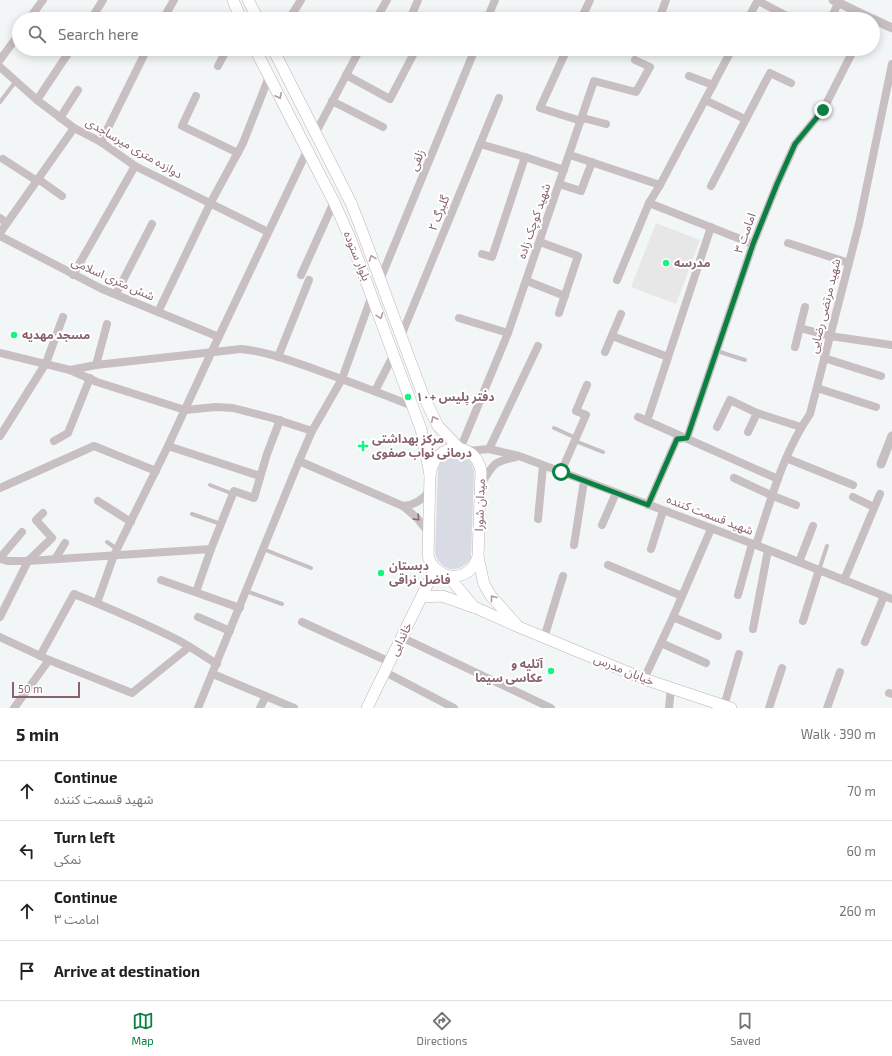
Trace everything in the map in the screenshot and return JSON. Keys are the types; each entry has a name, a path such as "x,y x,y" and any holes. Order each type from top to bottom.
{"main road":[{"path":"233,0 238,12"},
{"path":"249,1 254,12"},
{"name":"بلوار ستوده","path":"258,56 334,202 350,238 421,429 430,475"},
{"name":"بلوار ستوده","path":"276,56 351,203 424,395 438,426 463,450"},
{"path":"463,450 453,448 441,453 433,463 430,475 428,556 431,564 436,569 448,576 474,607"},
{"name":"میدان شورا","path":"463,450 477,459 481,471 478,557 484,584 491,596 519,627"},
{"path":"448,576 456,576 469,570 474,565 478,557"},
{"name":"خاندایی","path":"367,708 436,569"},
{"name":"خیابان مدرس","path":"422,597 442,596 474,607 544,638 644,679 728,707"}],"street":[{"path":"35,12 43,0"},
{"path":"95,12 103,0"},
{"path":"167,12 174,0"},
{"path":"293,12 301,0"},
{"path":"380,12 386,0"},
{"path":"413,12 418,0"},
{"path":"490,12 495,0"},
{"path":"584,12 590,0"},
{"path":"662,12 666,0"},
{"path":"752,12 758,1 779,12"},
{"path":"833,12 835,1 849,3 861,12"},
{"path":"880,23 892,28"},
{"path":"0,60 12,44"},
{"path":"37,100 66,56"},
{"path":"101,142 144,56"},
{"path":"218,66 223,56"},
{"path":"315,134 356,56"},
{"path":"346,75 390,99 412,56"},
{"name":"زلفی","path":"380,280 472,56"},
{"path":"565,56 540,108 582,120 606,124"},
{"path":"617,280 649,203 728,56"},
{"name":"امامت ۳","path":"687,438 753,244 777,184 795,144 820,115 850,56"},
{"name":"شهید کوچک زاده","path":"463,450 463,442 508,333 594,82 636,92 650,67 635,60"},
{"name":"شهید مرتضی رضایی","path":"738,595 754,545 786,458 801,427 810,414 859,224 892,64"},
{"name":"دوازده متری میرساجدی","path":"0,66 37,100 60,118 74,128 101,142 135,166 268,232"},
{"path":"711,186 770,73 790,83"},
{"path":"690,76 713,85"},
{"path":"158,312 210,204 238,153 269,77"},
{"path":"60,118 78,90"},
{"path":"196,96 182,126 238,153"},
{"name":"گلبرگ ۲","path":"402,336 499,98"},
{"path":"705,100 745,119"},
{"path":"332,101 383,127"},
{"path":"0,233 4,220 37,180 74,128"},
{"path":"480,144 564,170"},
{"path":"98,603 116,552 168,446 307,151"},
{"path":"570,155 660,185"},
{"path":"482,254 492,257 525,158"},
{"path":"3,159 62,196"},
{"path":"559,184 581,191 592,162"},
{"path":"73,275 135,166"},
{"path":"301,275 334,202"},
{"path":"649,203 753,244"},
{"path":"116,294 152,224"},
{"path":"647,421 711,227"},
{"name":"شش متری اسلامی","path":"0,236 102,289 219,337"},
{"path":"540,242 578,256 559,313"},
{"path":"788,243 849,263"},
{"path":"278,357 309,280"},
{"path":"526,281 565,296"},
{"path":"198,708 312,431 342,379 372,295"},
{"path":"794,347 805,306"},
{"path":"605,352 620,314"},
{"path":"0,436 46,363 63,317"},
{"path":"459,318 508,333"},
{"path":"96,365 107,324"},
{"path":"800,328 830,336 892,345"},
{"path":"612,336 668,357"},
{"path":"489,449 538,346"},
{"path":"70,370 96,365 212,351 241,349 251,350 278,357 342,379 413,406"},
{"path":"0,353 70,370 185,410 216,407 233,408 280,420 312,431"},
{"path":"375,391 394,354"},
{"path":"824,358 881,376"},
{"path":"54,441 68,433 90,378"},
{"path":"561,472 586,415 576,411 587,385"},
{"path":"817,388 876,407"},
{"path":"717,428 730,400 756,413 801,427"},
{"path":"748,432 756,413"},
{"path":"638,417 778,479"},
{"path":"196,592 210,549 232,494 234,491 254,498 267,454 280,420"},
{"path":"881,464 892,436"},
{"path":"648,505 677,439 687,438"},
{"path":"0,488 94,446 156,471"},
{"path":"168,446 260,476"},
{"name":"شهید قسمت کننده","path":"463,450 489,449 519,456 890,597"},
{"path":"481,484 494,464 504,459 519,456"},
{"path":"786,458 853,485"},
{"path":"299,461 403,506 417,518 429,533"},
{"path":"538,519 544,466"},
{"path":"734,478 796,505"},
{"path":"574,545 584,481"},
{"path":"403,506 417,503 426,496 430,490"},
{"path":"602,525 616,493"},
{"path":"844,580 880,494"},
{"path":"852,497 874,507"},
{"path":"98,502 131,522"},
{"path":"0,617 28,561 52,538 36,520 41,510"},
{"path":"651,549 663,511"},
{"path":"799,562 813,526"},
{"path":"644,679 711,529"},
{"path":"22,532 0,559 8,561 28,561 116,552 210,549"},
{"path":"55,559 64,543"},
{"path":"753,629 768,550"},
{"path":"608,565 682,596"},
{"path":"803,620 819,570"},
{"path":"544,638 563,576"},
{"path":"161,580 240,608"},
{"path":"40,656 74,594 156,629 180,641 217,664"},
{"path":"865,642 890,597"},
{"path":"198,617 230,631"},
{"path":"673,617 718,636"},
{"path":"302,622 387,667 454,708"},
{"path":"0,637 49,660 132,693 189,647"},
{"path":"402,637 550,708"},
{"path":"661,643 706,663"},
{"path":"728,707 739,654"},
{"path":"14,708 49,660"},
{"path":"769,708 782,668"},
{"path":"827,708 840,672"},
{"path":"212,674 294,708"},
{"path":"669,708 671,688"},
{"path":"260,708 266,696"}],"lane":[{"path":"0,102 16,81"},
{"path":"717,351 745,360"},
{"path":"554,428 604,452"},
{"path":"210,485 232,494"},
{"path":"192,514 220,524"},
{"path":"107,542 116,552"},
{"path":"819,570 827,546"},
{"path":"263,549 311,568"},
{"path":"246,591 282,604"}],"shaded area":[{"name":"مدرسه","path":"656,223 700,240 676,304 631,287"},
{"path":"456,454 463,456 468,460 472,464 474,471 471,558 462,567 452,569 442,565 435,554 438,469 444,458"}],"place":[{"name":"مدرسه","path":"666,263"},
{"name":"مسجد مهدیه","path":"14,335"},
{"name":"دفتر پلیس +۱۰","path":"408,397"},
{"name":"مرکز بهداشتی درمانی نواب صفوی","path":"363,446"},
{"name":"دبستان فاضل نراقی","path":"381,573"},
{"name":"آتلیه و عکاسی سیما","path":"551,671"}],"route":[{"path":"561,472 648,505 677,439 687,438 753,244 777,184 795,144 823,110"}]}
